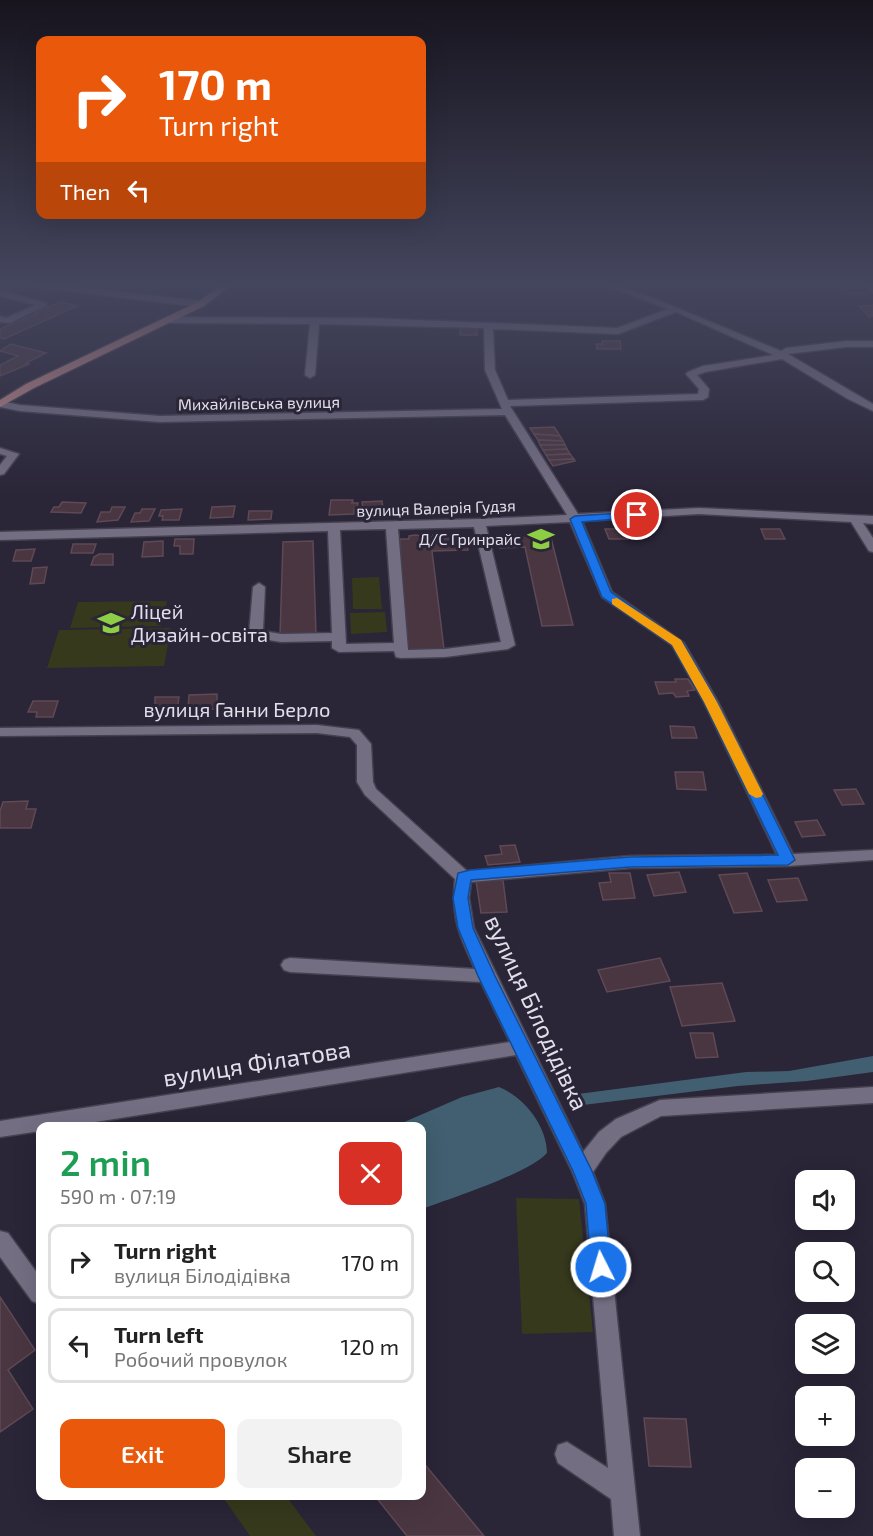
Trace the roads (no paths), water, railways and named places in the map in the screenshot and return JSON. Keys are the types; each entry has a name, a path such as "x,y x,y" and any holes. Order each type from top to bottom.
{"main road":[{"path":"0,404 5,395 93,355"}],"street":[{"path":"310,375 312,355"},
{"path":"489,355 490,370 507,408 575,519 606,594 677,643 711,702 788,860"},
{"path":"779,355 846,395 873,408"},
{"name":"Михайлівська вулиця","path":"0,404 20,408 160,419 507,408 703,397 704,389 691,374 703,369 782,356"},
{"path":"0,451 14,454 0,472"},
{"name":"вулиця Валерія Гудзя","path":"0,536 479,523 699,511 873,520"},
{"path":"855,519 873,548"},
{"path":"392,526 401,654 445,653 508,645 479,523"},
{"path":"334,528 339,648 401,647"},
{"path":"259,587 256,634 281,638 339,637"},
{"name":"вулиця Ганни Берло","path":"0,732 317,729 354,733 364,744 364,782 370,792 464,877"},
{"path":"464,877 630,862 788,860 873,855"},
{"name":"вулиця Білодідівка","path":"464,877 461,898 465,928 486,976 582,1171 595,1204 627,1536"},
{"path":"290,965 486,976"},
{"name":"вулиця Філатова","path":"46,1122 521,1047"},
{"path":"582,1171 601,1141 627,1121 660,1108 873,1095"},
{"name":"вулиця Філатова","path":"0,1129 36,1124"},
{"path":"0,1240 36,1289"},
{"path":"567,1454 624,1493"}],"water":[{"path":"873,1056 873,1072 807,1081 738,1086 583,1105 578,1094 746,1072 789,1071"},
{"path":"499,1087 508,1092 525,1105 538,1123 546,1143 547,1153 538,1161 507,1177 426,1208 426,1122 404,1122 462,1097"}],"place":[{"name":"Д/С Гринрайс","path":"541,539"},
{"name":"Ліцей Дизайн-освіта","path":"111,623"}]}
